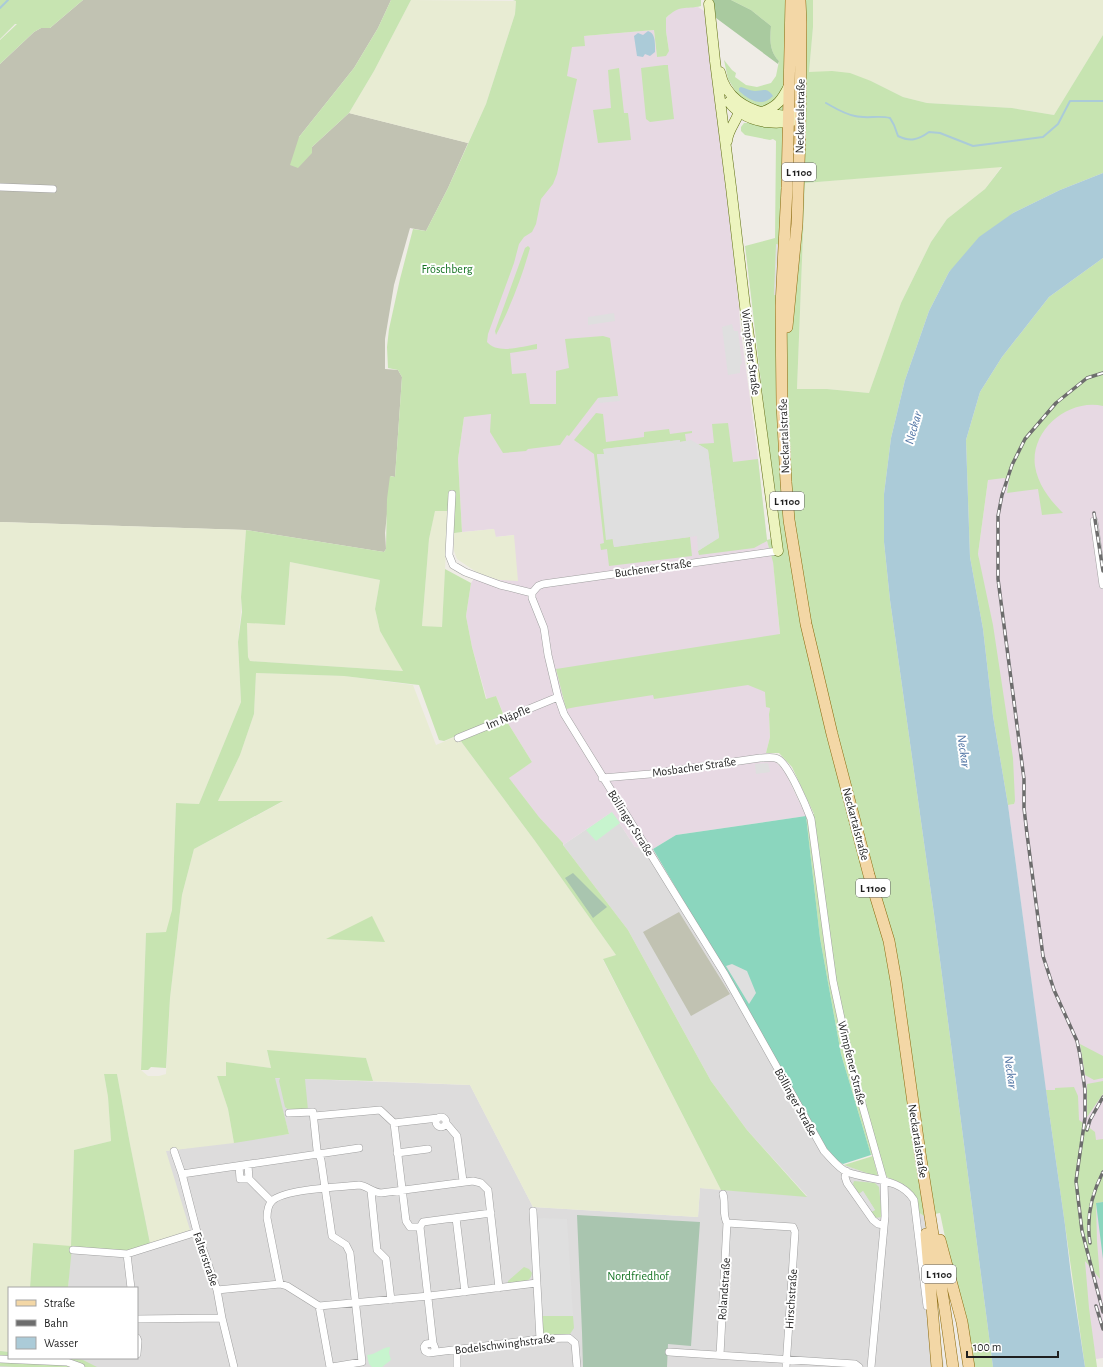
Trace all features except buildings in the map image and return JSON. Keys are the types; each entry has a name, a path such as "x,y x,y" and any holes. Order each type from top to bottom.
{"main road":[{"name":"Neckartalstraße","path":"783,376 781,306 787,188 791,0"},
{"name":"Neckartalstraße","path":"800,0 801,119 796,239 783,376 782,404 789,520 806,624 832,734 869,875 889,942 953,1367"},
{"path":"920,1153 923,1210 937,1367"},
{"path":"924,1182 962,1322 969,1367"}],"street":[{"name":"Wimpfener Straße","path":"709,2 748,331 778,551"},
{"name":"Wimpfener Straße","path":"709,2 721,79 740,108"},
{"path":"762,112 771,109 778,104 783,98 789,82"},
{"name":"Wimpfener Straße","path":"718,86 726,100 740,108 754,120 775,122 788,119 801,119"},
{"name":"Wimpfener Straße","path":"726,152 728,134 740,108"},
{"path":"740,108 788,119"},
{"path":"0,187 53,189"},
{"path":"452,494 449,555 454,565 464,572 500,585 532,592"},
{"path":"1094,521 1103,585"},
{"name":"Buchener Straße","path":"532,592 538,586 543,584 778,551"},
{"name":"Böllinger Straße","path":"532,592 532,598 544,628 548,655 558,698 564,714 602,778 645,844 724,973 824,1151 846,1174 899,1185 910,1193 914,1200 929,1328 937,1367"},
{"name":"Im Näpfle","path":"458,738 558,698"},
{"name":"Mosbacher Straße","path":"602,778 627,777 760,758 777,758 784,763"},
{"name":"Wimpfener Straße","path":"784,763 811,820 833,981 851,1065 884,1182 884,1225 872,1367"},
{"path":"314,1116 380,1110 394,1123 406,1221 410,1227 420,1227"},
{"path":"289,1113 313,1112 317,1150 321,1160 332,1236 346,1244 350,1253 362,1362 331,1367 320,1306"},
{"path":"394,1123 438,1118 436,1123 439,1126 446,1123 457,1136 463,1181"},
{"path":"182,1174 359,1148"},
{"path":"397,1153 428,1149"},
{"name":"Falterstraße","path":"174,1151 182,1174 197,1232 217,1290 234,1367"},
{"path":"248,1165 249,1178 272,1202"},
{"path":"239,1166 240,1179 249,1178"},
{"name":"Böllinger Straße","path":"846,1174 847,1183 872,1220 878,1224 884,1225"},
{"path":"280,1284 267,1218 267,1210 278,1196 325,1188 359,1185 381,1192 463,1181 477,1181 488,1190 499,1288"},
{"path":"371,1190 377,1250 386,1259 391,1300"},
{"name":"Rolandstraße","path":"720,1355 727,1223 723,1194"},
{"path":"533,1211 540,1339"},
{"path":"429,1296 420,1227 423,1222 491,1213"},
{"path":"456,1218 465,1292"},
{"name":"Hirschstraße","path":"727,1223 793,1228 795,1230 786,1364"},
{"path":"73,1250 127,1254 197,1232"},
{"path":"127,1254 131,1287"},
{"path":"217,1290 280,1284 287,1286 320,1306 355,1304 537,1283"},
{"name":"Bodelschwinghstraße","path":"429,1296 434,1343 428,1343 424,1347 427,1352 431,1353 540,1339 569,1338 575,1343 577,1367"},
{"path":"138,1319 222,1318"},
{"path":"457,1350 457,1367"},
{"path":"669,1352 720,1355 786,1364 855,1364 859,1367"},
{"path":"0,1359 67,1362 80,1367"}],"shaded area":[{"path":"83,0 391,0 378,28 354,68 299,137 312,147 349,113 468,143 448,188 426,231 410,228 394,285 385,339 385,369 398,370 402,377 395,477 391,476 385,533 386,549 384,552 246,530 0,522 0,64 34,32 41,28 50,28"},
{"path":"411,0 516,1 515,14 486,104 468,143 349,113 374,71"},
{"path":"813,0 1103,0 1103,35 1054,115 1012,108 927,103 903,97 871,81 809,72 813,27"},
{"path":"682,7 698,7 704,11 705,16 722,149 740,325 757,450 767,541 773,561 781,646 769,714 770,737 766,753 784,770 806,816 676,835 653,849 635,847 612,812 563,845 563,843 539,817 508,777 532,762 506,720 496,696 487,700 472,647 466,616 471,583 478,573 499,580 514,535 495,537 494,529 462,532 458,459 464,417 473,373 572,47 584,36 654,30 657,57 669,51 666,18 673,11"},
{"path":"1002,166 985,189 947,219 931,242 901,303 869,393 827,389 797,390 805,183"},
{"path":"776,244 781,245 779,295 774,295"},
{"path":"614,313 615,321 588,325 588,317"},
{"path":"732,324 734,331 738,331 742,363 740,366 740,373 728,375 722,327"},
{"path":"1103,359 1103,1358 1096,1359 1075,1236 1046,1093 1008,805 1014,804 978,554 988,480"},
{"path":"619,396 620,401 599,403 598,398"},
{"path":"680,440 680,442 691,440 708,450 719,538 698,551 697,536 614,547 613,539 606,540 597,454 604,454 603,449"},
{"path":"435,510 448,511 442,628 422,626 429,539"},
{"path":"0,522 246,530 238,642 241,702 199,804 176,803 172,910 167,932 146,933 141,1070 148,1076 159,1076 166,1074 170,998 182,895 194,849 282,802 218,801 240,755 254,714 256,673 344,676 413,685 436,745 457,736 535,841 616,955 603,960 721,1190 700,1188 698,1217 533,1207 470,1085 373,1081 366,1058 267,1051 271,1068 226,1062 226,1076 217,1076 228,1109 234,1143 166,1151 190,1230 150,1244 117,1074 104,1074 108,1097 111,1141 74,1150 71,1247 33,1243 30,1287 8,1287 8,1352 0,1351"},
{"path":"494,529 496,537 514,535 518,581 499,580 478,573 457,559 454,551 454,533"},
{"path":"290,562 380,580 375,609 380,631 404,671 250,661 248,657 247,623 285,624"},
{"path":"768,763 770,772 756,774 755,764"},
{"path":"612,812 635,847 653,849 832,1158 844,1165 905,1185 914,1195 918,1212 924,1216 944,1367 0,1367 0,1351 8,1352 8,1359 138,1359 138,1287 68,1287 71,1247 127,1251 166,1151 289,1134 274,1078 470,1085 533,1207 698,1217 700,1188 807,1196 747,1130 711,1081 628,930 563,845"},
{"path":"679,912 730,994 691,1016 643,932"},
{"path":"732,964 747,971 756,993 749,1004 726,966"},
{"path":"863,1191 875,1210 871,1212 859,1194"},
{"path":"537,1218 567,1219 573,1316 542,1316"}],"green space":[{"path":"0,0 83,0 50,28 41,28 34,32 0,64 0,40 17,24 15,24 0,39"},
{"path":"391,0 411,0 374,71 349,113 312,147 312,153 298,168 290,165 299,137 354,68 378,28"},
{"name":"Fröschberg","path":"513,0 701,0 701,6 679,9 666,18 669,51 666,56 657,57 654,30 584,36 585,46 572,47 567,76 577,79 557,174 553,184 541,199 536,224 532,232 524,237 519,244 514,263 488,334 487,342 497,348 511,349 537,344 537,349 510,353 512,374 526,373 530,404 556,404 556,371 569,368 565,339 603,336 610,338 618,396 598,398 569,436 567,435 560,445 528,449 526,451 503,453 490,432 491,414 464,417 458,459 462,532 447,534 448,511 435,511 429,539 422,626 442,627 445,569 471,583 466,616 472,647 486,699 496,696 504,716 444,741 439,740 419,685 344,676 256,673 254,714 240,755 218,801 283,801 194,849 182,895 170,998 166,1068 151,1067 148,1070 141,1070 146,933 166,932 172,910 176,803 199,804 241,702 238,642 242,612 241,597 246,530 384,552 386,549 387,499 390,476 395,477 402,377 398,370 388,368 387,347 389,329 400,279 413,229 426,231 448,188 486,104 515,14 516,1","holes":["290,562 380,580 375,609 380,631 403,671 250,661 248,657 247,623 285,625"]},
{"path":"713,0 731,0 751,10 771,26 771,45 773,53 779,61 778,64 716,18"},
{"path":"731,0 813,0 813,27 809,72 832,71 850,73 871,81 903,97 927,103 1012,108 1054,115 1103,35 1103,173 1060,190 1013,213 949,272 929,311 905,380 891,438 884,494 884,542 890,600 934,914 993,1367 972,1367 940,1213 924,1216 918,1212 914,1195 905,1185 887,1177 876,1154 871,1155 841,1054 820,938 806,816 814,814 792,767 779,753 766,753 770,737 770,708 766,707 765,692 748,685 654,699 653,695 566,709 556,669 780,634 773,562 767,541 754,548 699,555 698,551 719,537 708,450 698,444 714,443 712,424 728,423 733,462 758,459 767,540 781,536 745,246 775,238 776,141 773,139 770,140 745,135 741,131 741,127 744,123 752,123 751,106 734,94 736,92 728,79 724,60 736,73 735,77 746,85 757,87 771,83 776,76 779,61 772,49 770,40 771,26 751,10","holes":["1002,167 985,189 947,219 931,242 901,303 869,393 827,389 797,389 805,183"]},
{"path":"668,65 674,119 650,122 646,119 641,68"},
{"path":"619,68 624,113 628,113 631,140 598,143 593,110 611,108 608,70"},
{"path":"528,246 530,248 519,281 496,335 495,331 525,248"},
{"path":"1103,258 1103,406 1090,405 1077,407 1065,412 1045,429 1039,440 1035,453 1035,466 1039,480 1049,497 1063,513 1042,515 1038,489 1007,493 1009,480 1004,478 988,480 978,554 993,625 1013,758 1015,801 1014,804 1008,805 993,716 983,629 970,557 966,440 980,392 1002,357 1049,297"},
{"path":"596,413 603,414 606,442 644,437 644,432 669,429 670,434 692,431 692,433 685,434 686,441 680,442 680,440 604,449 604,454 597,455 614,547 690,537 692,556 609,566 607,549 601,550 600,544 604,543 594,454 574,440"},
{"path":"506,720 532,762 509,778 539,817 563,843 628,930 711,1081 747,1130 807,1197 721,1190 603,959 616,955 535,841 460,740"},
{"path":"612,812 620,823 596,841 586,830"},
{"path":"806,816 820,938 841,1054 871,1155 843,1164 832,1158 653,849 676,835"},
{"path":"573,873 607,907 593,918 565,878"},
{"path":"372,916 385,942 326,939"},
{"path":"1080,1044 1103,1056 1103,1078 1094,1080 1085,1075"},
{"path":"267,1050 366,1058 373,1081 305,1079 308,1110 290,1111 285,1107 279,1081 280,1078 275,1078 289,1134 234,1143 228,1109 217,1076 226,1076 226,1062 271,1068"},
{"path":"104,1074 117,1074 150,1244 127,1251 72,1247 68,1287 30,1287 33,1243 71,1246 74,1150 111,1141 108,1097"},
{"path":"1103,1081 1103,1094 1087,1117 1087,1084"},
{"path":"1074,1087 1078,1096 1079,1120 1095,1132 1096,1140 1103,1139 1103,1202 1096,1203 1100,1279 1085,1261 1089,1308 1097,1367 1085,1367 1046,1090"},
{"path":"873,1156 878,1177 844,1165"},
{"path":"854,1181 875,1183 879,1187 882,1217 875,1218 871,1212 875,1210 863,1191 859,1194 853,1184"},
{"path":"1103,1202 1103,1259 1096,1203"},
{"name":"Nordfriedhof","path":"577,1215 700,1222 691,1346 668,1344 667,1367 583,1367"},
{"path":"524,1267 529,1269 532,1273 529,1280 523,1283 508,1284 508,1281"},
{"path":"542,1316 573,1316 574,1328 570,1334 543,1335"},
{"path":"390,1347 389,1353 391,1360 382,1367 372,1367 369,1364 367,1355"},
{"path":"0,1351 8,1352 8,1359 77,1359 83,1360 97,1367 15,1367 0,1366"}],"water":[{"path":"648,31 651,32 654,37 655,52 650,56 645,54 643,57 637,56 634,36 638,33 643,35"},
{"path":"741,87 753,91 767,90 773,96 764,102 751,100 739,91 739,88"},
{"name":"Neckar","path":"1103,173 1103,258 1049,297 1002,357 980,392 966,440 970,557 983,629 993,716 1008,805 1071,1275 1085,1367 993,1367 934,914 890,600 884,542 884,494 891,438 905,380 929,311 949,272 979,237 1013,213 1060,190"}],"waterway":[{"path":"0,8 8,0"},
{"path":"826,103 840,111 859,117 890,118 898,136 902,138 914,139 929,132 940,133 973,146 1043,137 1058,124 1070,101 1103,101"}],"railway":[{"path":"1103,373 1087,378 1056,403 1025,439 1012,465 1002,495 998,516 998,579 1024,779 1024,808 1043,956 1054,990 1077,1041 1080,1055 1085,1090 1085,1118 1076,1181 1082,1231 1103,1312"},
{"path":"1094,513 1103,571"},
{"path":"1087,1130 1090,1120 1103,1097"},
{"path":"1090,1243 1090,1206 1095,1189 1103,1172"},
{"path":"1096,1306 1103,1329"}]}
